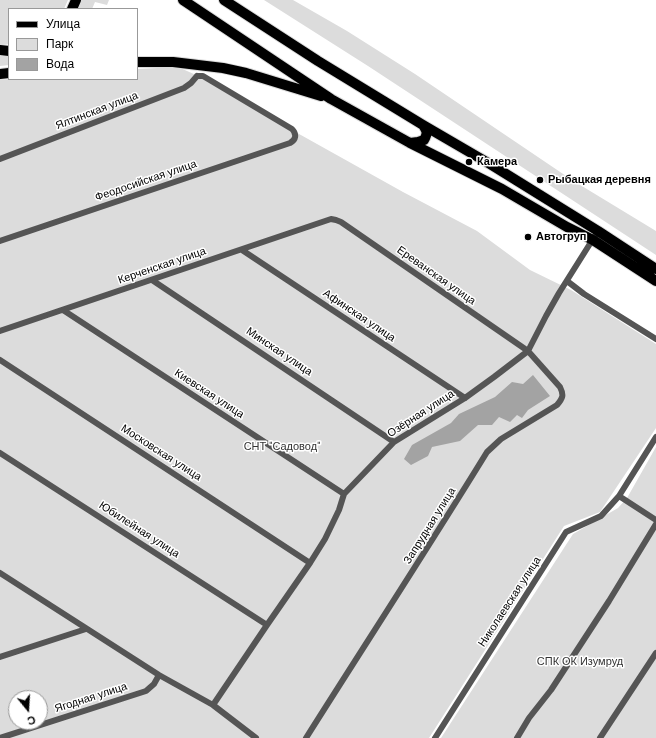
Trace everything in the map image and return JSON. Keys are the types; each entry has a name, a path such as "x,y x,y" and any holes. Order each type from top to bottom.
{"main road":[{"path":"183,0 332,99 410,143 502,188 567,227 595,236 656,269"},
{"path":"224,0 318,61 490,164 595,236 656,281"},
{"path":"231,0 242,12"},
{"path":"138,62 173,62 223,68 246,73 332,99"},
{"path":"410,143 424,140 427,136 423,125"}],"street":[{"path":"197,76 198,64"},
{"name":"Феодосийская улица","path":"0,241 290,143 294,139 294,132 292,130 203,76 197,76"},
{"name":"Ялтинская улица","path":"0,158 184,88 197,76"},
{"name":"Керченская улица","path":"0,331 331,219"},
{"name":"Ереванская улица","path":"331,219 341,222 528,352"},
{"name":"Озёрная улица","path":"213,705 325,539 344,494 394,442 465,398 528,352 546,316 595,236"},
{"name":"Афинская улица","path":"242,250 465,398"},
{"name":"Минская улица","path":"152,280 394,442"},
{"path":"567,281 584,294 656,339"},
{"name":"Киевская улица","path":"63,310 344,494"},
{"name":"Запрудная улица","path":"306,738 407,581 487,452 501,438 554,408 560,402 562,393 560,387 528,352"},
{"name":"Московская улица","path":"0,360 310,563"},
{"name":"Николаевская улица","path":"435,738 566,532 601,516 618,496 656,438"},
{"name":"Юбилейная улица","path":"0,453 267,624"},
{"path":"618,496 656,520"},
{"path":"517,738 529,718 551,690 609,601 656,524"},
{"path":"2,576 159,675 213,705 252,737"},
{"path":"0,657 86,629"},
{"path":"600,738 656,653"},
{"name":"Ягодная улица","path":"0,738 146,691 154,684 159,675"}],"green space":[{"path":"0,0 68,0 64,8 8,8 8,44 0,45"},
{"path":"81,0 109,0 107,5 95,2 92,8 77,8"},
{"path":"264,0 293,0 347,31 415,74 572,180 656,231 656,255 368,66"},
{"path":"0,56 8,56 8,65 0,66"},
{"name":"СНТ \"Садовод\"","path":"178,67 205,79 274,120 403,192 477,231 530,270 571,290 656,344 656,428 600,512 564,526 429,738 0,738 0,80 138,80 138,69"},
{"name":"СПК ОК Изумруд","path":"656,447 656,738 441,738 573,534 618,508 627,498"}],"water":[{"path":"533,375 550,396 528,410 522,418 517,415 510,422 499,417 492,425 478,425 460,441 432,447 428,456 411,465 404,459 412,445 451,423 459,414 495,397 512,382 523,384"}],"place":[{"name":"Камера","path":"469,162"},
{"name":"Рыбацкая деревня","path":"540,180"},
{"name":"Автогруп","path":"528,237"}]}
